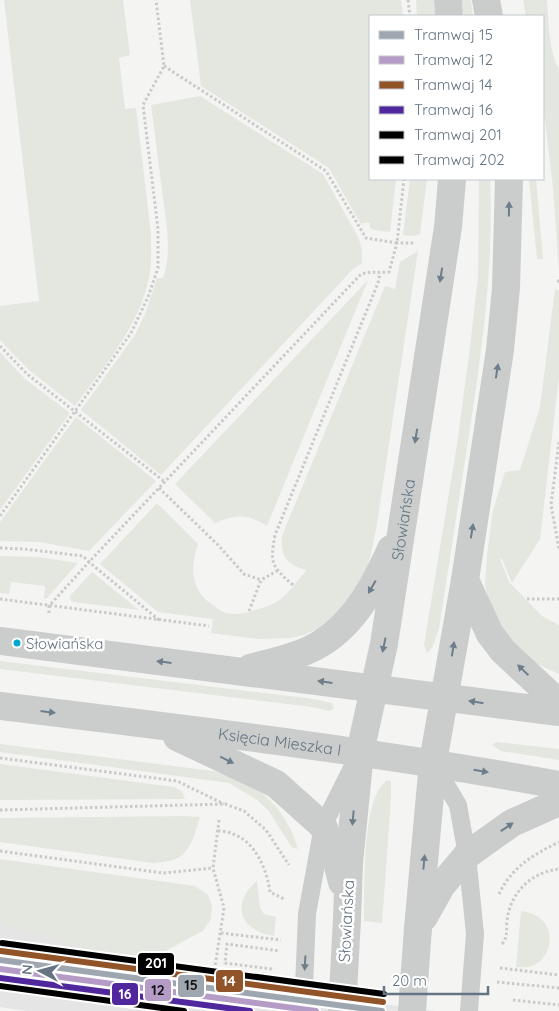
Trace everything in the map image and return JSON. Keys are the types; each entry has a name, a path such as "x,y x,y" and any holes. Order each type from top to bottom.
{"street":[{"path":"448,0 449,15"},
{"path":"486,0 489,15"},
{"name":"Słowiańska","path":"342,1011 349,863 360,752 384,644 448,227 452,180"},
{"path":"412,1011 433,762 446,697 465,580 501,341 506,288 509,180"},
{"path":"240,671 284,659 319,645 343,627 368,594 402,528"},
{"path":"465,580 490,634 503,650 559,703"},
{"path":"0,641 559,712"},
{"name":"Księcia Mieszka I","path":"0,706 433,762 559,785"},
{"path":"151,725 276,784 323,826 337,862 347,914"},
{"path":"418,928 442,885 467,855 512,823 559,802"}],"lane":[{"path":"303,1011 307,914 323,826 360,752"},
{"path":"433,762 458,805 467,855 475,934 469,1011"}],"path":[{"path":"0,516 131,333 148,296 153,277 158,268 158,229 143,105 164,66 156,0"},
{"path":"408,0 410,15"},
{"path":"164,66 326,171 366,238 397,243 420,243 448,227"},
{"path":"49,613 49,606 361,274 370,271 389,272 397,243 404,180"},
{"path":"292,585 277,571 271,557 275,535 378,284 380,273"},
{"path":"0,346 28,374 165,482"},
{"path":"559,442 552,505 559,549"},
{"path":"159,488 227,554 244,574 260,580"},
{"path":"0,548 83,556 159,620"},
{"path":"248,611 260,580 277,571"},
{"path":"0,599 209,626"},
{"path":"526,600 559,599"},
{"path":"0,758 177,781 244,811 266,830 289,864 290,872"},
{"path":"0,810 225,804"},
{"path":"214,973 224,908 213,868 219,820"},
{"path":"217,830 234,834 250,845 260,859 268,877 270,892 289,902"},
{"path":"497,899 506,880 517,868 535,854 559,842"},
{"path":"0,851 163,873 213,868"},
{"path":"506,939 507,919 514,898 528,880 547,870 559,869"},
{"path":"272,969 225,963 228,944 273,950"},
{"path":"496,982 559,988"},
{"path":"513,1000 559,1005"}],"shaded area":[{"path":"4,0 123,0 130,55 119,58 125,109 136,108 151,234 151,266 144,295 129,329 75,406 29,370 0,340 0,306 39,301"},
{"path":"190,0 401,0 403,15 369,15 369,180 396,180 390,232 374,230 370,228 370,223 362,223 362,226 329,168 201,86"},
{"path":"416,0 434,0 435,15 417,15"},
{"path":"461,0 471,0 473,15 464,15"},
{"path":"523,0 547,0 551,45 559,70 559,272 553,188 544,112 544,15 526,15"},
{"path":"200,96 323,174 358,237 362,249 362,263 352,270 161,475 81,410 135,335 145,314 157,278 163,278 166,268 167,234 151,105"},
{"path":"410,180 427,180 420,234 414,236 403,235"},
{"path":"479,180 490,180 489,275 474,403 439,629 432,648 427,653 424,645 458,438 478,277"},
{"path":"529,180 536,180 543,259 537,259"},
{"path":"418,251 371,554 364,579 336,615 317,629 304,635 290,638 258,639 211,633 213,619 158,612 100,564 157,503 198,544 193,569 196,585 205,599 217,609 231,614 243,613 269,605 285,595 307,570 294,565 286,559 282,549 282,536 385,286 395,289 400,262"},
{"path":"368,280 267,526 248,517 229,518 215,523 175,484"},
{"path":"555,289 559,290 559,377 540,539 512,583 502,559 500,559 509,582 542,616 559,625 559,674 537,664 503,633 488,600 485,584 493,510 505,472 520,470 540,407"},
{"path":"0,352 25,379 70,413 0,510"},
{"path":"76,417 156,481 89,551 39,542 0,541 0,522"},
{"path":"0,556 38,557 78,563 46,599 44,598 45,586 11,582 9,594 0,593"},
{"path":"92,572 139,610 73,602 70,600 70,596"},
{"path":"0,661 314,699 332,703 334,708 330,711 312,707 0,669"},
{"path":"497,742 559,749 559,760 501,751 493,746"},
{"path":"0,744 213,771 228,775 243,781 267,797 285,820 298,849 293,848 289,843 269,811 257,800 229,783 0,752"},
{"path":"0,764 174,787 182,791 185,799 0,800"},
{"path":"387,780 391,781 391,799 382,923 364,921 365,868 366,846 373,805 379,790"},
{"path":"200,817 196,830 184,853 166,862 153,863 0,842 0,818"},
{"path":"0,859 195,886 208,895 212,906 211,919 203,931 167,950 165,962 88,950 0,922"},
{"path":"257,881 260,908 264,914 276,917 274,936 253,929 243,915 243,899"},
{"path":"521,911 537,916 542,920 547,926 550,940 546,954 541,960 528,967 516,967"},
{"path":"0,922 88,950 165,962 164,975 435,1011 27,1011 0,1007"}],"tram line":[{"name":"201","path":"2,943 384,994"},
{"name":"14","path":"1,951 383,1002"},
{"name":"15","path":"0,960 382,1011"},
{"name":"12","path":"0,969 316,1011"},
{"name":"16","path":"0,978 250,1011"},
{"name":"202","path":"0,986 184,1011"}],"place":[{"name":"Słowiańska","path":"17,643"}]}
